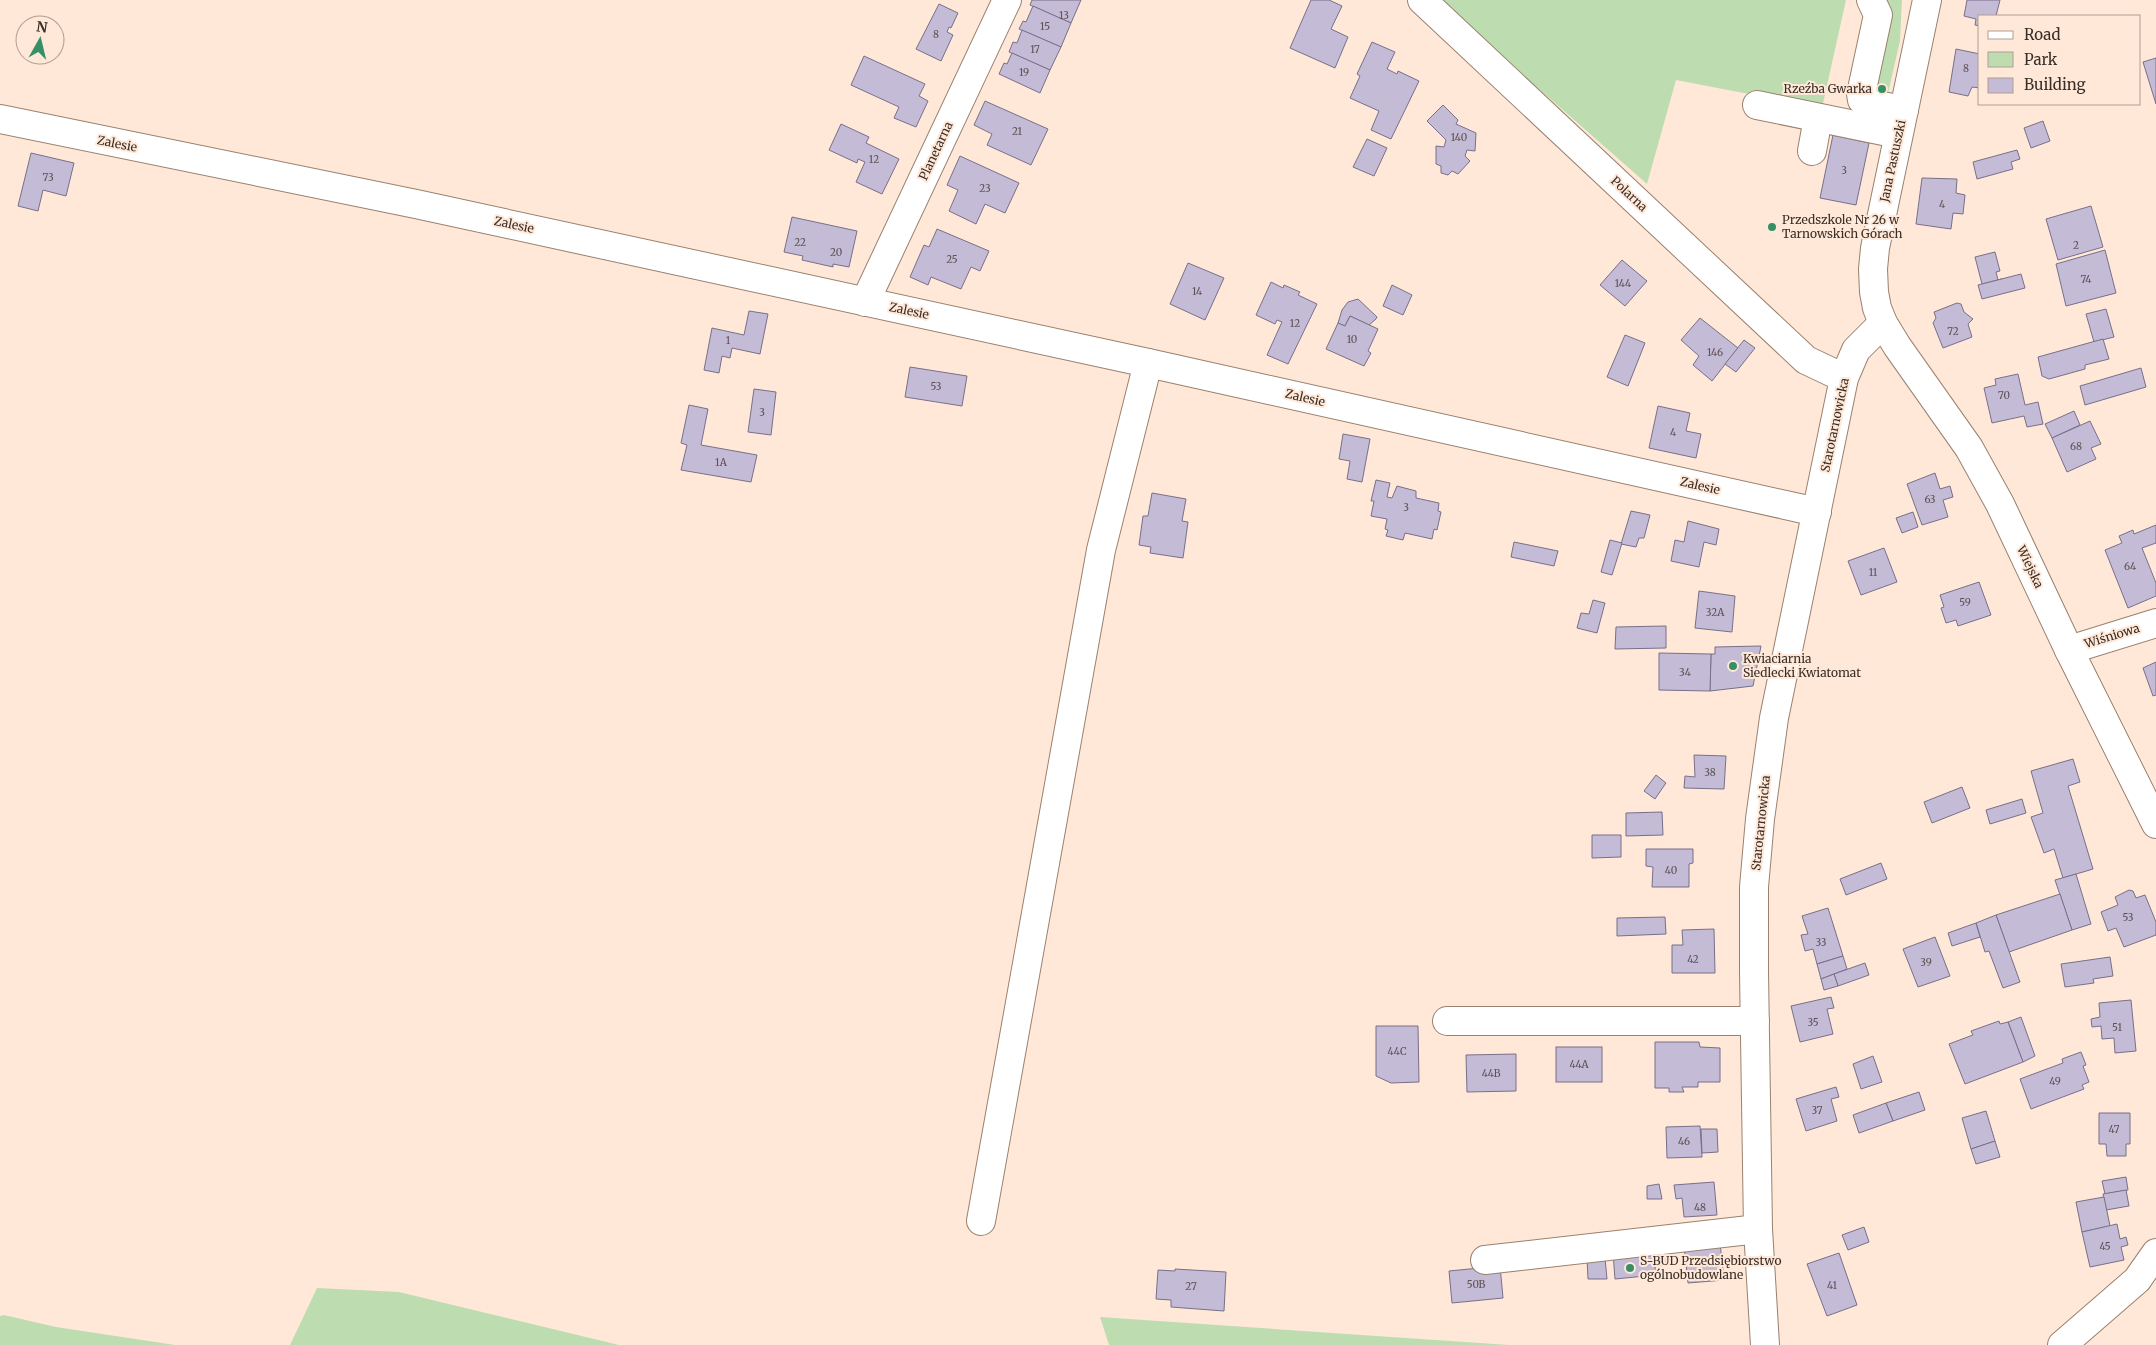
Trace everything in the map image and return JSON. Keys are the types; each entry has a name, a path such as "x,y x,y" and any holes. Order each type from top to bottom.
{"street":[{"name":"Planetarna","path":"865,302 1007,0"},
{"name":"Polarna","path":"1422,0 1806,360 1844,378"},
{"path":"1871,0 1878,14 1861,94 1862,100 1901,122"},
{"name":"Jana Pastuszki","path":"1883,323 1877,308 1873,268 1875,248 1928,0"},
{"path":"1756,105 1818,118 1901,122"},
{"path":"1812,151 1818,118"},
{"name":"Zalesie","path":"0,120 416,204 1148,363 1817,512"},
{"name":"Starotarnowicka","path":"1765,1345 1758,1229 1755,1021 1754,887 1760,819 1774,718 1844,378 1856,350 1883,323"},
{"name":"Wiejska","path":"1883,323 1897,346 1969,448 2000,504 2069,650 2156,824"},
{"path":"981,1221 1101,550 1148,363"},
{"name":"Wiśniowa","path":"2069,650 2156,623"},
{"path":"1447,1021 1755,1021"},
{"path":"1485,1260 1758,1229"},
{"path":"2062,1345 2137,1280 2156,1253"}],"green space":[{"path":"1438,0 1846,0 1822,108 1676,80 1647,184"},
{"path":"1878,0 1902,0 1900,41 1886,102 1875,99"},
{"path":"317,1288 399,1292 619,1345 290,1345"},
{"path":"4,1315 56,1327 175,1345 0,1345 0,1316"},
{"path":"1100,1317 1509,1345 1109,1345"}],"building":[{"path":"1032,0 1081,0 1071,23 1030,5"},
{"path":"1311,0 1329,0 1342,6 1331,29 1348,37 1335,68 1290,48"},
{"path":"1967,0 2000,0 1996,15 1978,15 1978,26 1975,25 1976,19 1964,16"},
{"path":"939,4 958,13 947,32 953,35 941,61 916,49"},
{"path":"1033,6 1071,23 1061,47 1019,29 1023,21 1026,22"},
{"path":"1022,30 1061,47 1050,70 1009,52 1013,42 1017,43"},
{"path":"1372,42 1395,52 1387,69 1397,74 1398,71 1419,81 1391,139 1371,130 1379,111 1350,98 1360,76 1357,74"},
{"path":"1956,49 1978,54 1978,88 1972,87 1968,96 1949,92"},
{"path":"1012,53 1050,70 1040,93 999,74 1004,63 1007,64"},
{"path":"864,56 925,84 919,96 928,101 916,127 894,118 899,107 851,85"},
{"path":"2156,58 2156,104 2143,62"},
{"path":"985,101 1048,129 1031,165 987,145 992,134 974,125"},
{"path":"1443,105 1458,120 1456,124 1476,133 1475,151 1467,150 1465,156 1470,161 1458,174 1452,171 1448,175 1441,173 1441,166 1436,164 1436,146 1444,147 1446,140 1427,121"},
{"path":"2043,121 2050,141 2031,148 2024,128"},
{"path":"841,124 869,137 866,143 899,159 882,194 856,182 865,162 858,159 857,163 829,150"},
{"path":"1833,135 1869,143 1856,205 1820,198"},
{"path":"1367,139 1387,148 1374,176 1353,167"},
{"path":"2017,150 2020,159 2011,162 2013,169 1977,179 1973,162"},
{"path":"31,153 74,163 66,196 43,190 38,211 18,206"},
{"path":"960,156 1019,183 1005,213 985,204 976,224 949,211 958,190 947,185"},
{"path":"1922,178 1957,179 1956,193 1965,195 1963,214 1953,213 1951,229 1916,224"},
{"path":"2091,206 2103,247 2058,260 2046,219"},
{"path":"792,217 857,231 849,267 833,264 833,267 802,260 803,256 784,252"},
{"path":"937,229 989,251 980,271 971,267 961,289 931,277 928,285 910,277 924,245 929,247"},
{"path":"2105,250 2116,293 2066,306 2056,264"},
{"path":"1995,252 2000,271 1996,272 1998,280 1982,284 1975,257"},
{"path":"1622,260 1647,281 1625,306 1600,285"},
{"path":"1188,263 1224,278 1205,320 1170,304"},
{"path":"2021,274 2025,288 1982,299 1978,285"},
{"path":"1271,282 1283,288 1284,285 1300,292 1298,295 1317,304 1288,364 1267,355 1282,322 1277,320 1275,324 1256,315"},
{"path":"1392,285 1412,295 1403,315 1383,306"},
{"path":"1358,299 1377,317 1376,319 1369,325 1350,316 1345,326 1338,323 1342,310 1348,302"},
{"path":"1957,303 1961,304 1964,312 1973,319 1968,324 1972,337 1943,348 1933,323 1936,318 1934,312"},
{"path":"2106,309 2114,337 2094,342 2086,314"},
{"path":"749,311 768,314 760,354 732,348 730,358 722,356 719,373 704,370 712,328 744,335"},
{"path":"1350,316 1378,329 1368,351 1371,353 1364,366 1326,349 1338,323 1345,326"},
{"path":"1700,318 1738,348 1712,381 1693,365 1699,356 1681,340"},
{"path":"1625,335 1645,343 1628,386 1607,377"},
{"path":"2103,339 2109,359 2085,365 2085,369 2049,379 2042,376 2038,357"},
{"path":"1744,340 1755,348 1736,372 1725,364"},
{"path":"910,367 967,376 962,406 905,397"},
{"path":"2141,368 2146,387 2085,405 2080,386"},
{"path":"2018,374 2025,405 2038,402 2043,424 2027,427 2024,416 1992,423 1984,388 1996,385 1995,379"},
{"path":"754,389 776,392 771,435 748,432"},
{"path":"689,405 708,409 701,445 757,455 751,482 681,470 687,445 681,443"},
{"path":"1658,406 1690,413 1686,431 1701,434 1696,458 1649,448"},
{"path":"2074,411 2080,425 2052,438 2045,424"},
{"path":"2090,421 2101,444 2091,448 2096,459 2067,472 2052,438"},
{"path":"1343,434 1370,439 1362,482 1347,479 1350,461 1339,459"},
{"path":"1935,473 1940,489 1950,486 1953,497 1943,500 1948,517 1922,525 1907,484"},
{"path":"1376,480 1390,483 1387,497 1392,498 1397,486 1416,491 1416,498 1439,503 1438,511 1441,512 1437,530 1434,529 1432,539 1405,533 1403,540 1386,536 1388,530 1385,529 1387,519 1371,516 1374,501 1371,501"},
{"path":"1152,493 1186,499 1182,521 1188,522 1183,558 1150,553 1151,547 1139,545 1143,516 1148,516"},
{"path":"1631,511 1650,515 1644,538 1639,538 1636,547 1621,544"},
{"path":"1913,512 1918,527 1902,533 1896,518"},
{"path":"1688,521 1719,529 1716,545 1704,542 1699,567 1671,561 1675,540 1684,542"},
{"path":"2156,525 2156,543 2142,548 2156,583 2156,596 2128,608 2105,550 2122,543 2119,536 2133,530 2134,534"},
{"path":"1610,540 1622,543 1612,575 1601,572"},
{"path":"1514,542 1558,551 1554,566 1511,557"},
{"path":"1884,548 1897,582 1861,595 1848,561"},
{"path":"1979,582 1991,615 1958,626 1956,620 1946,623 1941,608 1944,607 1940,595"},
{"path":"1699,591 1735,596 1732,632 1695,628"},
{"path":"1593,600 1605,603 1597,633 1577,628 1581,613 1589,614"},
{"path":"1666,626 1666,648 1615,649 1616,627"},
{"path":"1761,646 1753,686 1710,691 1711,654 1715,654 1715,647"},
{"path":"1659,653 1711,654 1710,691 1659,690"},
{"path":"2156,662 2156,695 2153,696 2143,668"},
{"path":"1694,755 1726,756 1724,789 1684,788 1685,776 1695,777"},
{"path":"2073,759 2080,782 2068,786 2093,869 2063,878 2054,849 2044,853 2031,817 2043,813 2031,771"},
{"path":"1656,775 1666,783 1655,799 1644,791"},
{"path":"1962,787 1970,808 1932,823 1924,802"},
{"path":"2022,799 2026,813 1990,824 1986,810"},
{"path":"1662,812 1663,835 1626,836 1626,813"},
{"path":"1592,835 1621,835 1621,857 1592,858"},
{"path":"1646,849 1693,849 1693,863 1689,864 1689,887 1652,887 1653,867 1646,866"},
{"path":"1881,863 1887,879 1846,895 1840,879"},
{"path":"2076,874 2091,924 2072,930 2055,880"},
{"path":"2129,890 2133,891 2136,898 2145,895 2156,922 2156,935 2124,947 2116,928 2108,931 2101,912 2118,905 2115,897"},
{"path":"2060,894 2072,930 2009,952 1996,915"},
{"path":"1828,908 1843,956 1817,964 1813,949 1805,951 1801,935 1808,934 1802,916"},
{"path":"1996,915 2020,982 2003,988 1989,951 1985,952 1976,923"},
{"path":"1665,917 1666,934 1617,936 1617,918"},
{"path":"1976,923 1980,937 1952,946 1948,933"},
{"path":"1714,929 1715,973 1672,973 1672,945 1683,945 1682,930"},
{"path":"1935,937 1950,976 1918,987 1903,949"},
{"path":"1843,956 1847,969 1821,979 1817,964"},
{"path":"2110,957 2113,976 2093,979 2094,983 2065,987 2061,964"},
{"path":"1865,963 1869,975 1838,986 1834,974"},
{"path":"1834,974 1838,986 1824,990 1821,979"},
{"path":"1831,997 1834,1008 1827,1009 1833,1034 1800,1042 1791,1006"},
{"path":"2131,1000 2136,1051 2115,1053 2114,1038 2102,1039 2101,1026 2092,1027 2091,1019 2100,1017 2099,1003"},
{"path":"2021,1017 2035,1056 2023,1062 2008,1022"},
{"path":"1999,1021 2000,1024 2008,1022 2023,1062 1965,1084 1949,1044 1973,1035 1971,1031"},
{"path":"1376,1026 1418,1026 1419,1082 1391,1083 1376,1076"},
{"path":"1655,1042 1699,1042 1700,1047 1720,1048 1720,1082 1698,1082 1698,1087 1682,1087 1684,1092 1669,1092 1669,1088 1655,1088"},
{"path":"1556,1047 1602,1047 1602,1082 1556,1082"},
{"path":"2081,1052 2086,1065 2083,1066 2089,1082 2082,1085 2084,1089 2031,1109 2020,1079 2063,1063 2062,1059"},
{"path":"1516,1054 1516,1091 1467,1092 1466,1055"},
{"path":"1873,1056 1882,1082 1861,1089 1853,1064"},
{"path":"1836,1087 1839,1097 1831,1099 1837,1121 1806,1131 1796,1099"},
{"path":"1919,1092 1925,1110 1893,1121 1886,1103"},
{"path":"1886,1103 1893,1121 1859,1133 1853,1115"},
{"path":"1986,1111 1995,1141 1971,1149 1962,1118"},
{"path":"2099,1113 2130,1113 2130,1144 2126,1144 2126,1156 2107,1156 2106,1144 2099,1144"},
{"path":"1700,1126 1702,1157 1667,1158 1666,1127"},
{"path":"1701,1129 1717,1129 1718,1152 1702,1153"},
{"path":"1995,1141 2000,1157 1976,1164 1971,1149"},
{"path":"2126,1177 2128,1190 2105,1194 2102,1181"},
{"path":"1714,1182 1717,1215 1684,1217 1682,1198 1676,1199 1674,1185"},
{"path":"1659,1184 1662,1199 1647,1199 1647,1186"},
{"path":"2126,1190 2129,1206 2106,1210 2103,1194"},
{"path":"2104,1197 2110,1226 2082,1232 2076,1202"},
{"path":"2117,1224 2120,1239 2126,1237 2128,1245 2121,1247 2124,1260 2090,1267 2082,1232"},
{"path":"1864,1227 1869,1242 1848,1250 1842,1235"},
{"path":"1720,1243 1724,1280 1688,1283 1684,1246"},
{"path":"1666,1248 1668,1265 1655,1266 1656,1275 1615,1279 1613,1253"},
{"path":"1839,1253 1857,1305 1827,1316 1807,1264"},
{"path":"1587,1258 1605,1258 1607,1279 1588,1279"},
{"path":"1500,1266 1503,1298 1452,1303 1449,1271"},
{"path":"1175,1269 1226,1272 1224,1311 1171,1307 1171,1300 1156,1299 1158,1270 1175,1271"}],"place":[{"name":"Rzeźba Gwarka","path":"1882,89"},
{"name":"Przedszkole Nr 26 w Tarnowskich Górach","path":"1772,227"},
{"name":"Kwiaciarnia Siedlecki Kwiatomat","path":"1733,666"},
{"name":"S-BUD Przedsiębiorstwo ogólnobudowlane","path":"1630,1268"}]}
